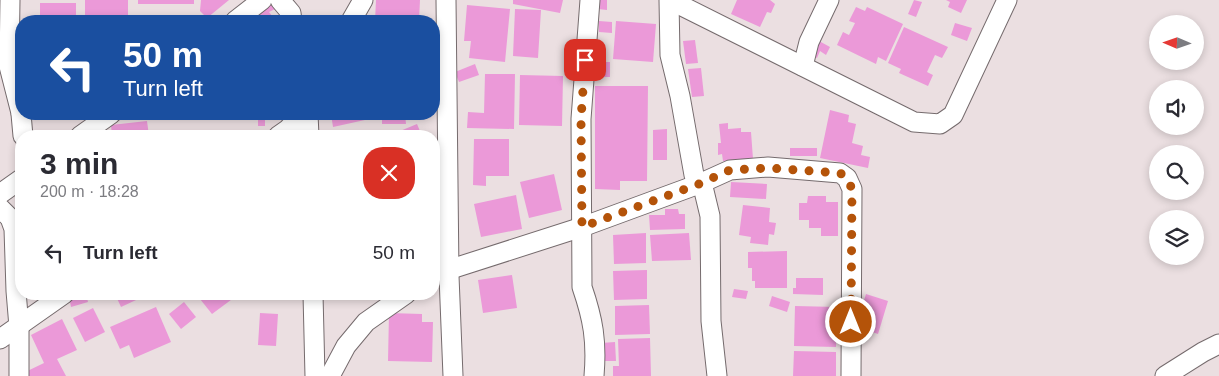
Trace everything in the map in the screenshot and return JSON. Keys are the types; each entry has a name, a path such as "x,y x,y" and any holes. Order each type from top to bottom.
{"street":[{"path":"10,0 4,63 15,95"},
{"path":"243,15 262,0"},
{"path":"355,15 364,0"},
{"path":"446,0 444,276 454,376"},
{"path":"590,0 581,119 582,287 591,311 596,350 594,376"},
{"path":"717,376 711,321 710,216 704,191 694,175 680,96 670,55 669,0 914,122 940,124 953,115 1007,0"},
{"path":"803,66 809,42 828,0"},
{"path":"88,130 103,120"},
{"path":"280,130 289,120"},
{"path":"287,130 296,120"},
{"path":"444,276 699,184 730,170 768,168 840,173 847,178 852,189 851,376"},
{"path":"0,194 15,183"},
{"path":"0,208 10,218 14,229 15,260"},
{"path":"17,300 20,327 19,376"},
{"path":"0,339 20,327 56,300"},
{"path":"313,300 315,376"},
{"path":"330,376 346,346 366,322 397,300"},
{"path":"1165,376 1219,344"}],"building":[{"path":"85,0 128,0 128,15 85,15"},
{"path":"138,0 194,0 194,4 138,4"},
{"path":"201,0 229,0 211,15 204,15 200,11"},
{"path":"376,0 420,0 419,15 375,15"},
{"path":"513,0 563,0 560,13 513,4"},
{"path":"599,0 607,0 607,10 598,9"},
{"path":"737,0 770,0 775,4 771,13 767,12 760,27 731,14"},
{"path":"914,0 922,2 916,17 908,14"},
{"path":"946,0 967,0 961,13 948,7 950,2"},
{"path":"270,2 275,9 269,12 271,15 253,15"},
{"path":"40,3 76,3 76,15 40,15"},
{"path":"467,5 510,9 505,62 469,58 471,41 464,41"},
{"path":"856,7 865,11 867,7 903,24 886,61 878,57 876,64 837,45 843,32 849,35 855,23 849,21"},
{"path":"515,9 541,10 538,58 513,56"},
{"path":"599,21 612,22 612,33 599,32"},
{"path":"616,21 656,24 653,62 613,59"},
{"path":"955,23 972,28 967,41 951,35"},
{"path":"904,27 948,47 942,58 935,55 927,72 933,75 928,86 899,73 901,69 888,63"},
{"path":"695,40 698,63 686,64 683,41"},
{"path":"819,41 830,47 826,55 820,51 817,58 811,55"},
{"path":"599,62 610,62 610,77 598,77"},
{"path":"475,64 479,75 459,82 455,72"},
{"path":"701,68 704,96 692,97 688,69"},
{"path":"485,74 515,74 514,129 467,128 468,112 484,113"},
{"path":"520,75 563,76 562,126 519,125"},
{"path":"595,86 648,86 647,181 620,181 620,190 595,189"},
{"path":"830,110 849,115 848,122 856,124 852,143 863,146 861,155 870,157 868,168 820,158"},
{"path":"258,120 265,120 265,126 258,126"},
{"path":"332,120 365,120 333,127"},
{"path":"382,120 406,120 406,124 382,124"},
{"path":"147,121 148,130 111,130 111,125"},
{"path":"728,123 728,129 741,128 741,132 751,132 753,159 723,161 722,154 718,155 718,143 721,143 719,124"},
{"path":"417,124 420,130 402,130"},
{"path":"667,129 667,160 653,160 653,130"},
{"path":"474,139 509,139 509,176 486,176 486,186 473,185"},
{"path":"790,148 817,148 817,156 790,156"},
{"path":"554,174 562,210 529,218 520,182"},
{"path":"731,182 767,184 766,199 730,197"},
{"path":"516,195 522,229 481,237 474,204"},
{"path":"808,196 826,196 826,202 838,202 838,236 821,236 821,228 809,228 809,220 799,220 799,203 807,203"},
{"path":"743,205 770,208 769,222 776,223 774,235 769,234 768,245 750,243 751,237 739,235"},
{"path":"665,209 678,209 679,214 685,214 685,229 650,230 649,215 665,215"},
{"path":"646,233 646,263 614,264 613,235"},
{"path":"689,233 691,260 652,261 650,235"},
{"path":"787,251 787,288 755,288 755,281 752,281 752,268 748,268 748,252"},
{"path":"647,270 647,299 614,300 613,271"},
{"path":"512,275 517,308 483,313 478,280"},
{"path":"796,278 823,278 823,295 793,294 793,288 796,288"},
{"path":"734,289 748,291 746,299 732,297"},
{"path":"866,294 888,301 878,334 869,331 873,317 860,313"},
{"path":"772,296 790,302 787,312 769,306"},
{"path":"70,300 88,300 88,302 71,307"},
{"path":"118,300 136,300 121,307"},
{"path":"201,300 231,300 212,314"},
{"path":"184,302 196,317 181,329 169,314"},
{"path":"649,305 650,334 615,335 615,306"},
{"path":"795,306 837,307 836,347 794,346"},
{"path":"156,307 171,342 134,358 129,345 120,349 110,327"},
{"path":"93,308 105,332 85,342 73,318"},
{"path":"260,313 278,314 276,346 258,345"},
{"path":"389,313 422,314 422,322 433,322 432,362 388,361"},
{"path":"62,319 77,350 57,359 66,376 17,376 44,363 31,335"},
{"path":"650,338 651,376 613,376 613,366 619,366 618,339"},
{"path":"615,342 616,361 601,361 601,343"},
{"path":"794,351 836,352 836,376 793,376"}],"route":[{"path":"585,60 581,119 582,227 699,184 730,170 768,168 840,173 847,178 852,189 851,322"}]}
